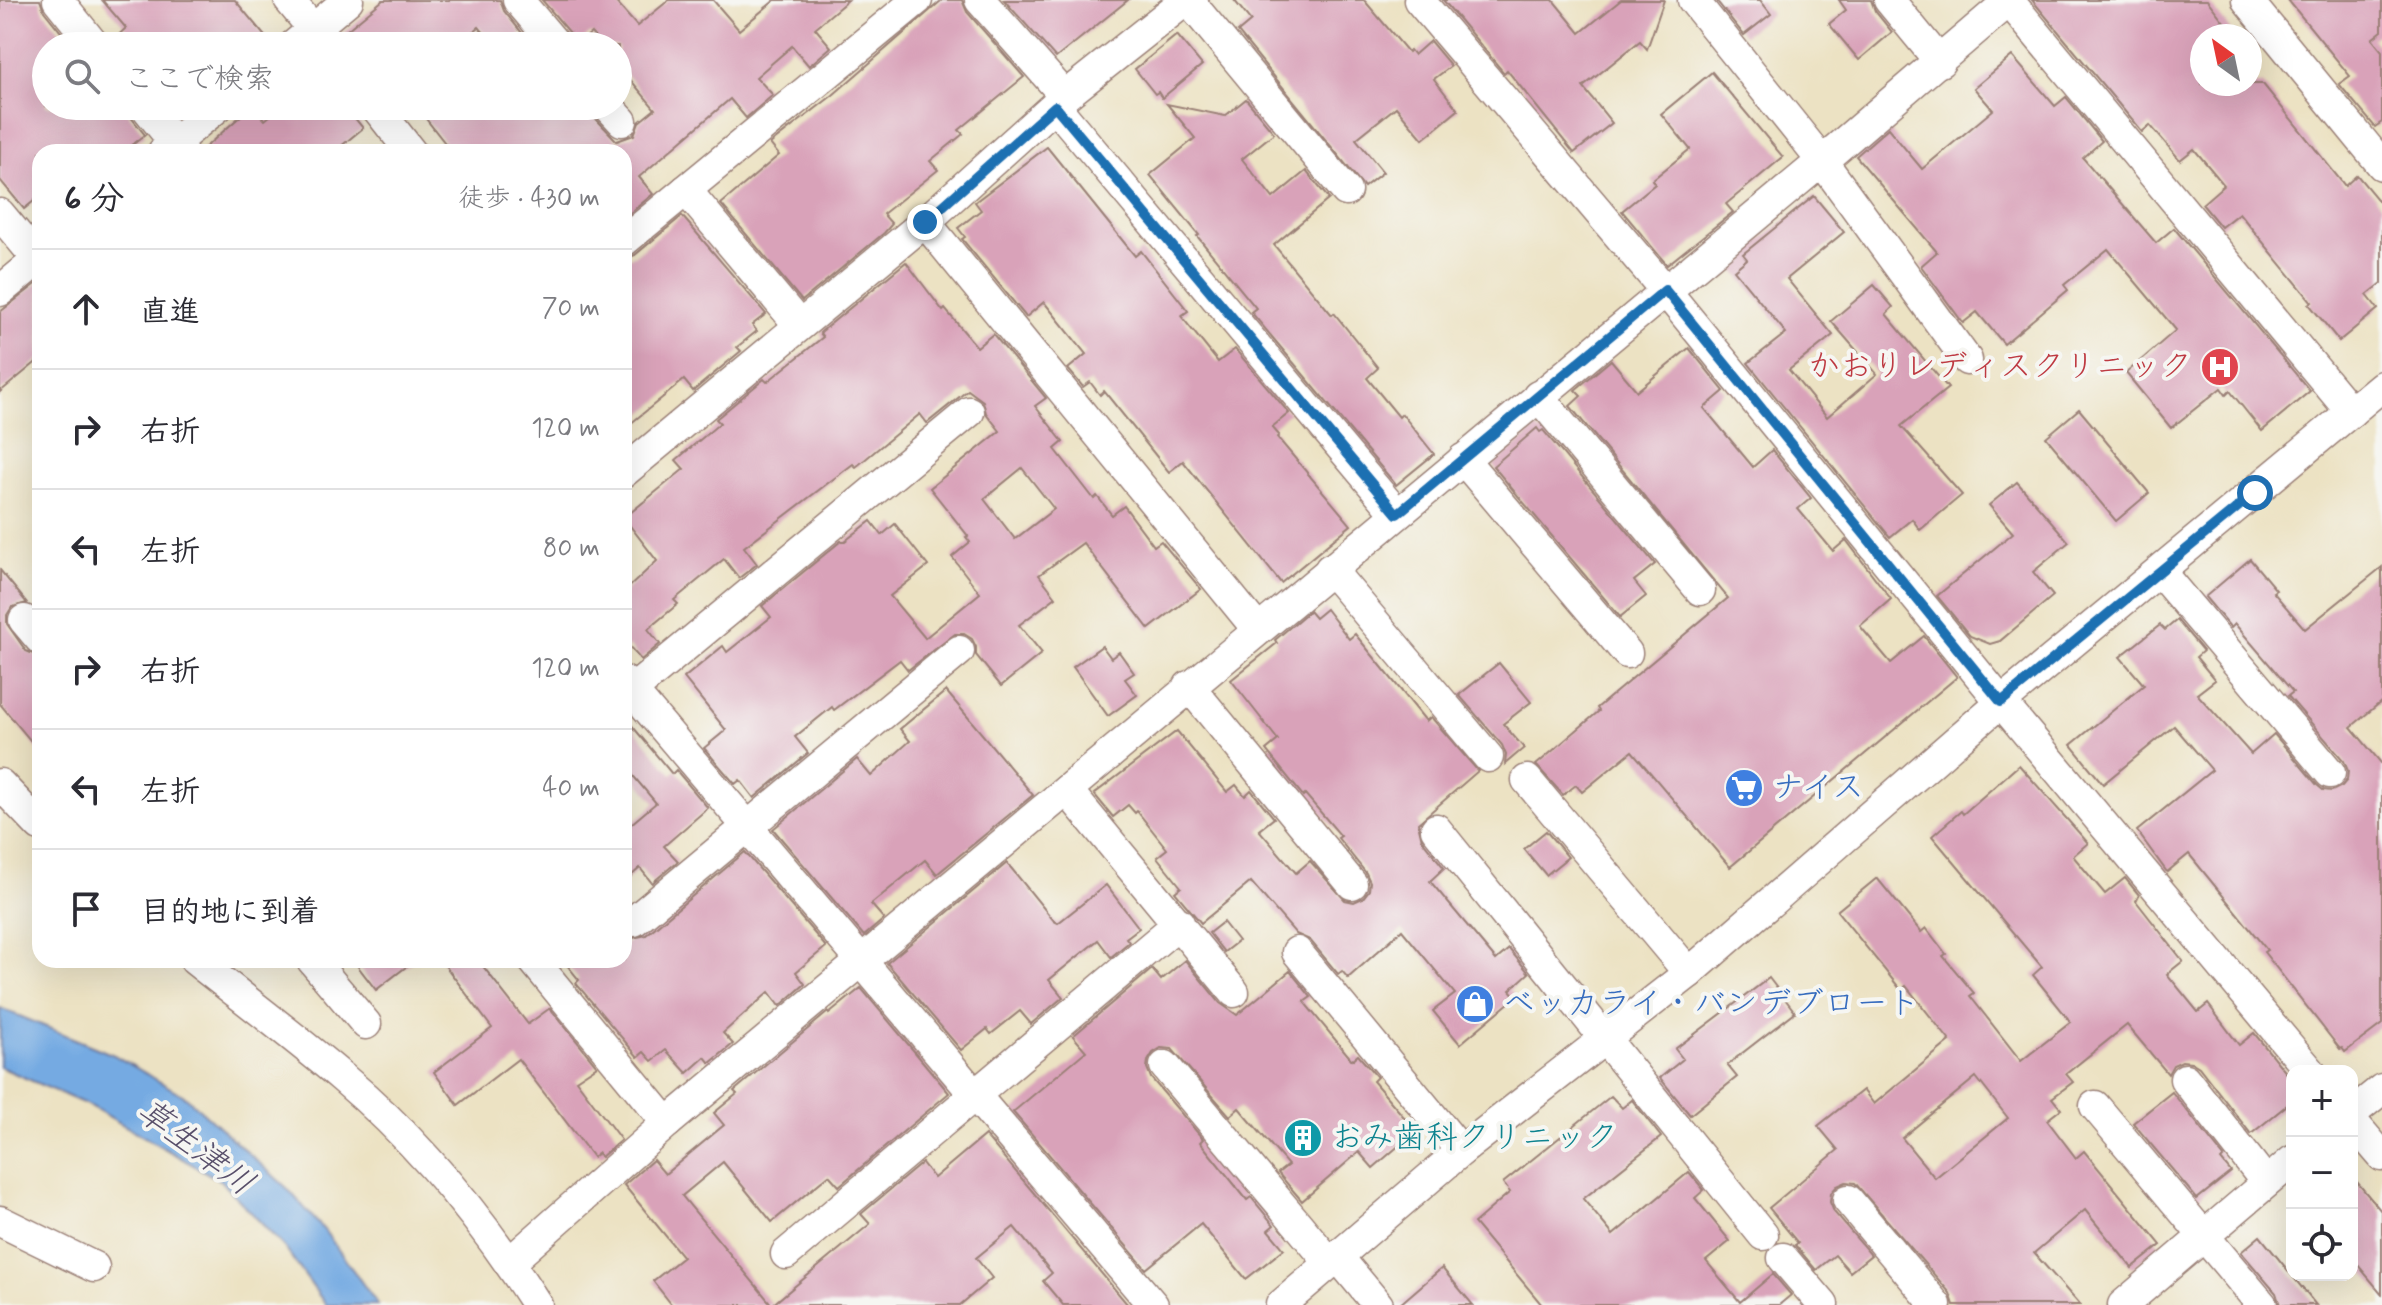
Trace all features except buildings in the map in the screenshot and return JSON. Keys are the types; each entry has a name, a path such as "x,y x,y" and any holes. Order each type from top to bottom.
{"street":[{"path":"58,0 84,32"},
{"path":"289,0 307,32"},
{"path":"318,32 348,0"},
{"path":"518,0 545,32"},
{"path":"632,234 917,0"},
{"path":"980,0 1397,514"},
{"path":"632,465 925,222 1060,101 1187,0 1346,191"},
{"path":"1419,0 1665,290 2001,702 2305,1065"},
{"path":"1693,0 1822,161 1967,360"},
{"path":"1889,0 1940,62"},
{"path":"510,1262 667,1123 1822,161 2010,0 2351,412"},
{"path":"2247,0 2382,165"},
{"path":"154,120 170,144"},
{"path":"178,144 204,120"},
{"path":"386,120 405,144"},
{"path":"686,190 799,325"},
{"path":"0,214 32,252"},
{"path":"925,222 1258,630"},
{"path":"0,291 32,266"},
{"path":"1281,1305 1461,1151 1689,973 2001,702 2382,386"},
{"path":"1538,396 1700,590"},
{"path":"632,686 969,412"},
{"path":"1463,459 1627,653"},
{"path":"1330,569 1488,757"},
{"path":"2160,572 2330,773"},
{"path":"634,921 959,651"},
{"path":"1189,686 1352,884"},
{"path":"632,696 748,827 1153,1305"},
{"path":"1527,780 1689,973"},
{"path":"0,784 32,818"},
{"path":"1067,790 1234,992"},
{"path":"1436,829 1763,1235"},
{"path":"786,1254 1179,923"},
{"path":"1297,952 1461,1151"},
{"path":"205,968 345,1079 420,1152 510,1262 537,1305"},
{"path":"319,968 366,1024"},
{"path":"540,968 667,1123"},
{"path":"1165,1066 1334,1260 1378,1305"},
{"path":"2185,1079 2266,1182"},
{"path":"2358,1108 2382,1089"},
{"path":"2095,1106 2262,1305"},
{"path":"2358,1128 2382,1156"},
{"path":"2123,1305 2286,1166"},
{"path":"1848,1200 1936,1305"},
{"path":"0,1221 94,1267"},
{"path":"1783,1258 1823,1305"}],"water":[{"name":"草生津川","path":"0,1008 114,1055 186,1097 287,1188 324,1230 378,1305 326,1305 284,1247 221,1181 92,1107 0,1067"}],"place":[{"name":"かおりレディスクリニック","path":"2220,367"},
{"name":"ナイス","path":"1744,788"},
{"name":"ベッカライ・バンデブロート","path":"1475,1004"},
{"name":"おみ歯科クリニック","path":"1303,1138"}],"route":[{"path":"925,222 1055,106 1397,514 1665,290 2001,702 2255,493"}]}
